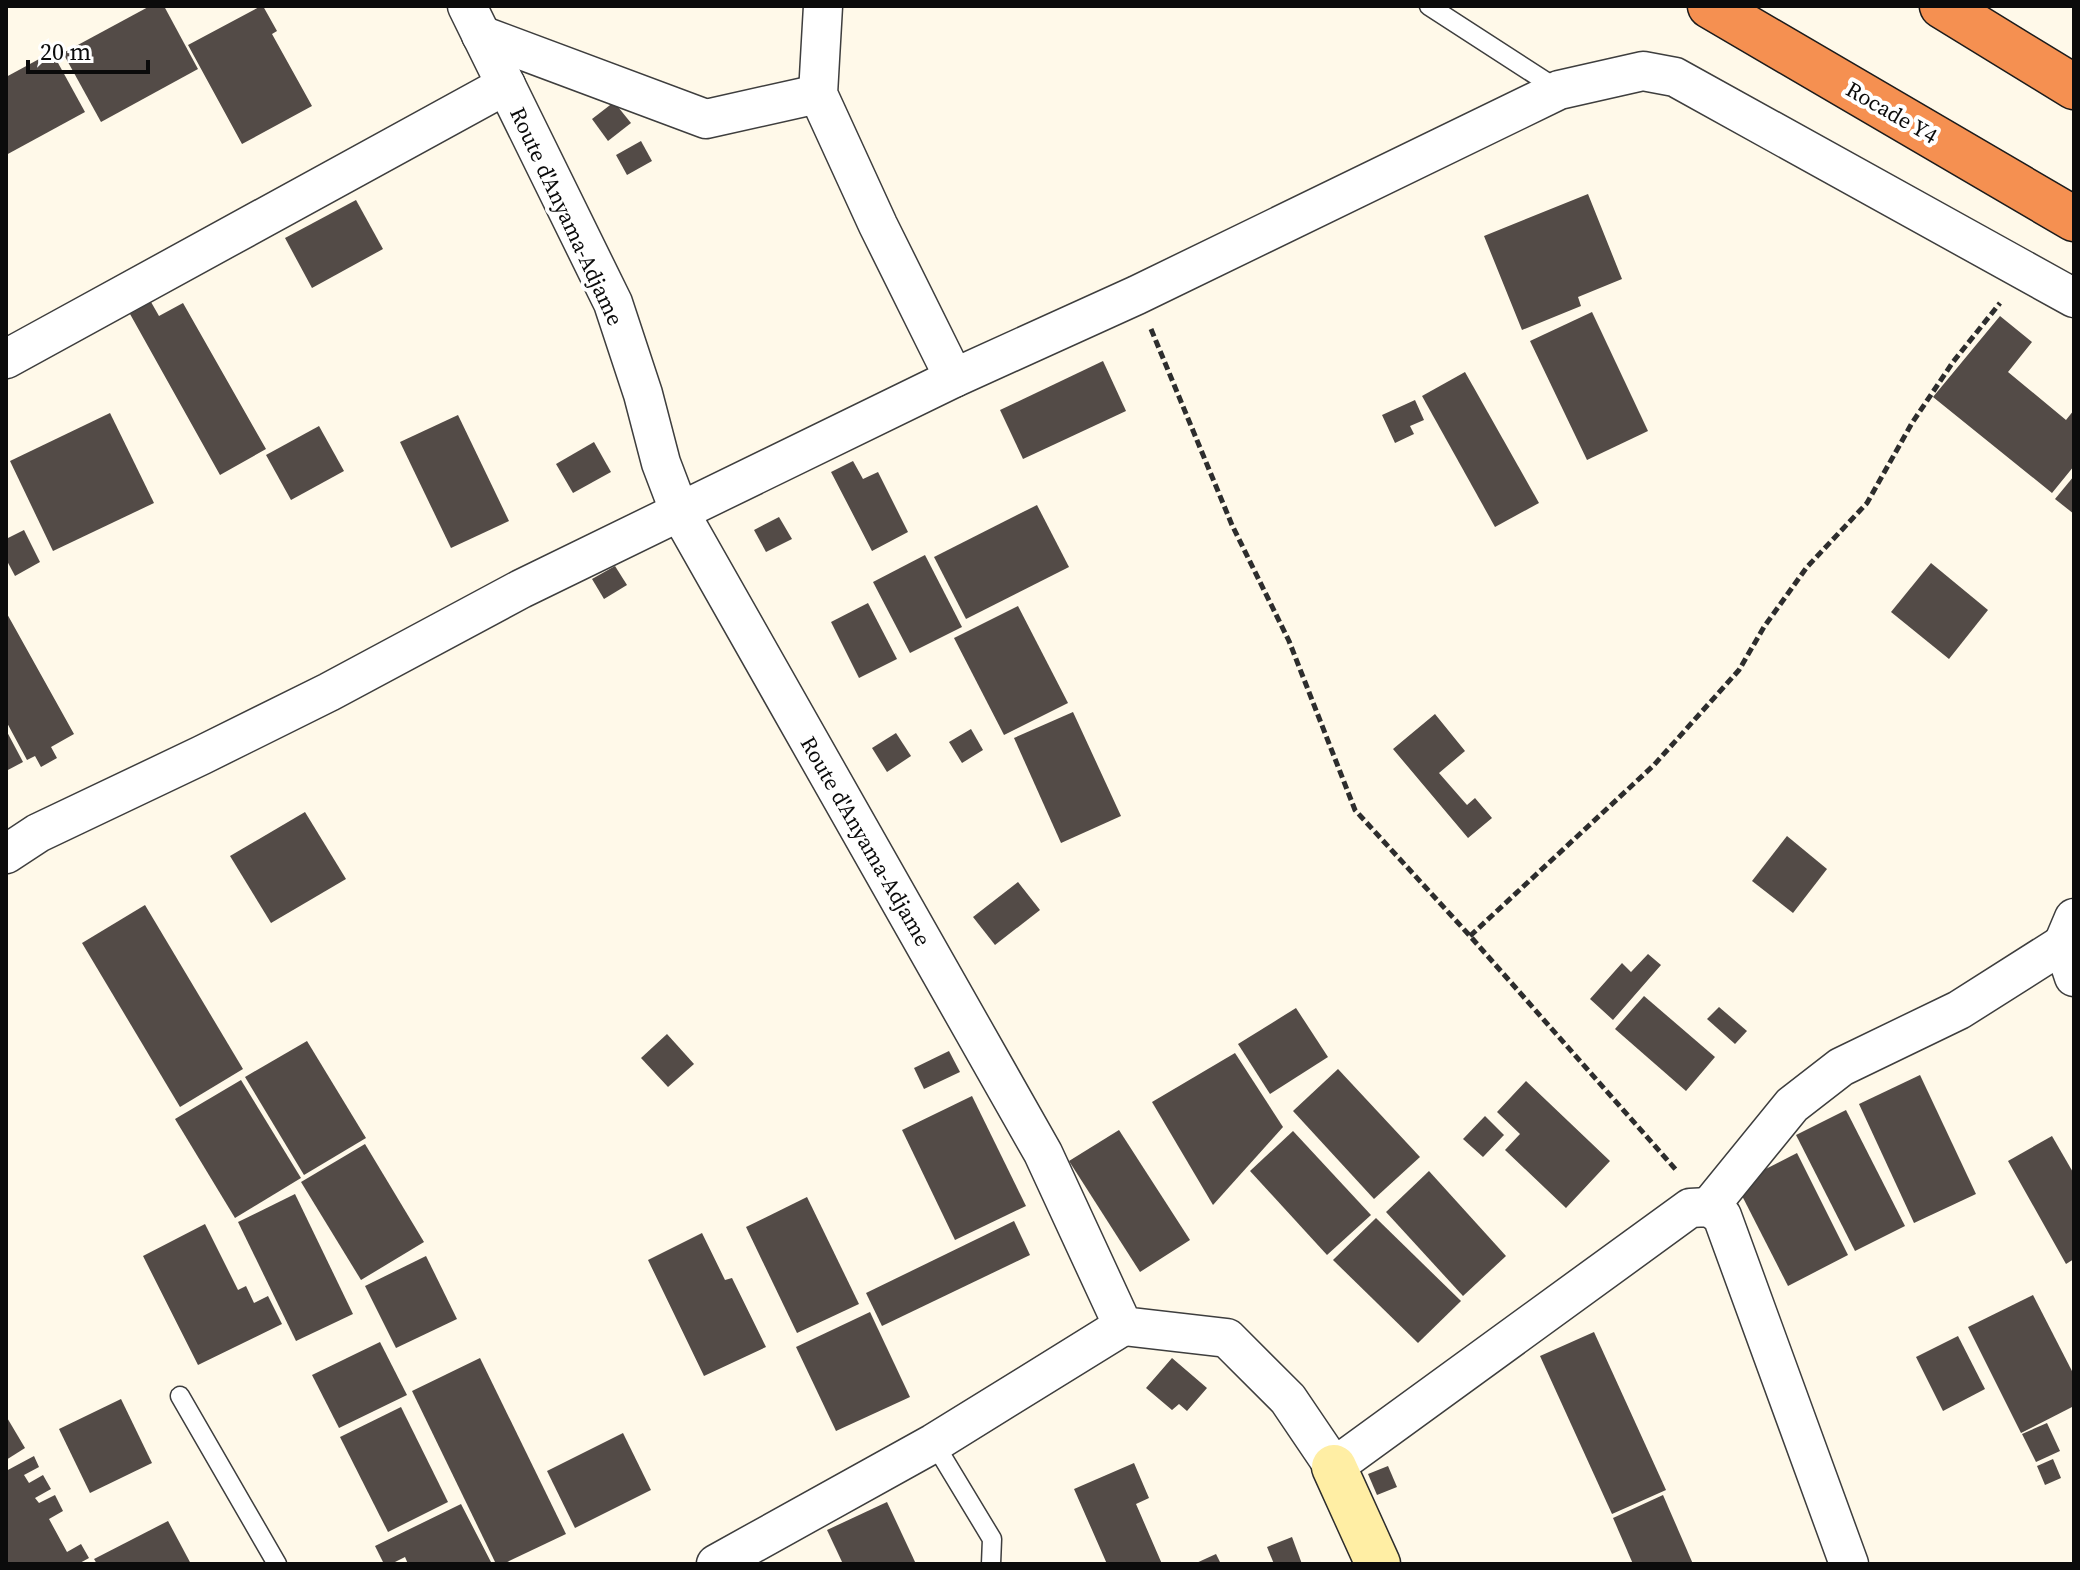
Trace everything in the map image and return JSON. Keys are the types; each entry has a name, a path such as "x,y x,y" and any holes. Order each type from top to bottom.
{"highway":[{"name":"Rocade Y4","path":"1710,6 2074,219"},
{"path":"1942,6 2074,87"}],"street":[{"path":"823,6 818,94 878,225 954,378"},
{"path":"474,21 672,108 706,119 818,94"},
{"name":"Route d'Anyama-Adjame","path":"474,21 613,303 643,394 661,463 680,513 1043,1153 1123,1326"},
{"path":"6,854 38,833 244,734 521,589 954,378 1137,295 1559,90 1643,71 1675,77 2074,298"},
{"path":"6,359 506,85"},
{"path":"1709,1207 1792,1105 1841,1067 1959,1010 2070,946"},
{"path":"1334,1467 1690,1208 1709,1207 1722,1216 1849,1564"},
{"path":"716,1564 934,1443 1123,1326 1227,1338 1288,1399 1334,1467 1378,1564"}],"lane":[{"path":"1429,6 1559,90"},
{"path":"180,1396 277,1564"},
{"path":"934,1443 992,1539 991,1564"}],"path":[{"path":"1470,936 1654,765 1739,670 1764,627 1807,567 1867,503 1912,423 1953,362 2025,271"},
{"path":"1137,295 1232,525 1289,641 1355,810 1709,1207"}],"building":[{"path":"150,6 164,6 198,69 101,122 63,53"},
{"path":"261,6 277,31 272,34 312,106 242,144 188,45"},
{"path":"52,52 85,112 6,155 6,77"},
{"path":"614,102 631,123 608,141 592,119"},
{"path":"641,141 652,161 627,175 616,155"},
{"path":"1588,194 1622,279 1578,297 1581,306 1522,330 1484,236"},
{"path":"356,200 383,249 312,288 285,238"},
{"path":"151,302 159,316 183,303 266,449 220,475 130,314"},
{"path":"1592,312 1648,431 1587,460 1530,341"},
{"path":"2000,316 2032,342 2008,372 2066,420 2074,410 2074,466 2052,493 1933,397"},
{"path":"1103,361 1126,411 1023,459 1000,410"},
{"path":"1465,372 1539,503 1495,527 1422,396"},
{"path":"1415,400 1424,420 1410,426 1414,434 1395,443 1382,415"},
{"path":"110,413 154,503 53,551 10,461"},
{"path":"458,415 509,521 451,548 400,442"},
{"path":"319,426 344,471 291,500 266,455"},
{"path":"594,442 611,472 573,493 556,464"},
{"path":"853,461 863,479 878,472 908,532 872,551 831,472"},
{"path":"2074,476 2074,514 2055,499"},
{"path":"1037,505 1069,567 966,619 934,557"},
{"path":"779,517 792,539 766,552 754,530"},
{"path":"24,530 40,562 15,576 6,559 6,539"},
{"path":"925,555 962,627 910,653 873,582"},
{"path":"1931,563 1988,610 1949,659 1891,612"},
{"path":"615,566 627,585 604,599 592,579"},
{"path":"868,603 897,659 859,678 831,622"},
{"path":"1018,606 1068,703 1004,735 954,638"},
{"path":"6,612 74,734 51,747 57,758 41,767 35,756 27,760 6,721"},
{"path":"1073,712 1121,816 1061,843 1014,738"},
{"path":"1435,714 1465,751 1439,773 1467,805 1475,798 1492,818 1468,838 1393,749"},
{"path":"971,729 983,750 962,763 949,742"},
{"path":"6,730 23,762 6,771"},
{"path":"896,733 911,756 887,772 872,748"},
{"path":"305,812 346,879 271,923 230,856"},
{"path":"1787,836 1827,869 1793,913 1752,881"},
{"path":"1018,882 1040,910 995,945 973,917"},
{"path":"145,905 243,1069 180,1107 82,943"},
{"path":"1648,954 1661,965 1613,1020 1590,999 1622,963 1631,972"},
{"path":"1644,996 1715,1057 1686,1091 1615,1029"},
{"path":"1719,1007 1747,1031 1735,1044 1707,1019"},
{"path":"1296,1008 1328,1057 1270,1094 1238,1044"},
{"path":"667,1034 694,1064 668,1087 641,1058"},
{"path":"307,1041 366,1138 304,1175 245,1077"},
{"path":"949,1051 960,1072 924,1089 914,1068"},
{"path":"1235,1053 1283,1127 1213,1205 1152,1102"},
{"path":"1338,1069 1420,1157 1374,1199 1293,1111"},
{"path":"1920,1075 1976,1194 1914,1223 1859,1104"},
{"path":"241,1080 301,1178 235,1218 175,1119"},
{"path":"1526,1081 1610,1161 1566,1208 1505,1150 1520,1134 1497,1112"},
{"path":"972,1096 1026,1206 955,1240 902,1130"},
{"path":"1846,1110 1905,1226 1855,1251 1796,1135"},
{"path":"1485,1116 1504,1135 1483,1157 1463,1139"},
{"path":"1119,1130 1190,1240 1140,1272 1069,1161"},
{"path":"1293,1131 1371,1215 1327,1255 1250,1171"},
{"path":"2052,1136 2074,1174 2074,1259 2066,1264 2008,1161"},
{"path":"365,1144 424,1242 361,1280 301,1182"},
{"path":"1797,1153 1848,1255 1788,1286 1736,1184"},
{"path":"1429,1171 1506,1256 1463,1296 1386,1212"},
{"path":"295,1194 353,1314 296,1341 238,1222"},
{"path":"807,1197 859,1304 797,1333 746,1227"},
{"path":"1376,1218 1461,1301 1418,1343 1333,1260"},
{"path":"1014,1221 1030,1255 882,1326 866,1293"},
{"path":"205,1224 238,1290 246,1286 254,1303 268,1296 282,1324 198,1365 143,1256"},
{"path":"702,1233 725,1280 732,1278 766,1347 704,1376 648,1260"},
{"path":"426,1256 457,1319 396,1348 365,1286"},
{"path":"2033,1295 2074,1375 2074,1406 2021,1433 1968,1327"},
{"path":"870,1312 910,1397 836,1431 796,1347"},
{"path":"1594,1332 1666,1490 1612,1514 1540,1356"},
{"path":"1958,1336 1985,1389 1943,1411 1916,1357"},
{"path":"380,1342 407,1395 339,1428 312,1375"},
{"path":"480,1358 566,1534 503,1564 496,1564 412,1391"},
{"path":"1172,1358 1207,1388 1187,1411 1179,1404 1172,1410 1146,1388"},
{"path":"121,1399 152,1463 90,1493 59,1429"},
{"path":"401,1407 448,1502 388,1532 340,1437"},
{"path":"6,1416 25,1448 6,1460"},
{"path":"2047,1423 2060,1451 2036,1462 2022,1434"},
{"path":"623,1433 651,1490 575,1528 547,1471"},
{"path":"34,1456 39,1467 24,1475 29,1483 43,1475 51,1489 35,1498 39,1503 55,1495 63,1511 49,1519 67,1552 81,1544 89,1558 78,1564 9,1564 6,1558 6,1471"},
{"path":"2053,1459 2061,1478 2045,1485 2037,1466"},
{"path":"1134,1463 1149,1498 1136,1504 1162,1564 1107,1564 1074,1489"},
{"path":"1388,1466 1397,1487 1377,1495 1368,1474"},
{"path":"1663,1495 1693,1564 1633,1564 1613,1518"},
{"path":"887,1502 916,1564 843,1564 827,1530"},
{"path":"461,1504 492,1564 408,1564 405,1557 384,1564 375,1546"},
{"path":"168,1521 191,1564 97,1564 94,1559"},
{"path":"1292,1537 1302,1564 1274,1564 1267,1547"},
{"path":"1216,1554 1221,1564 1194,1564"}]}
